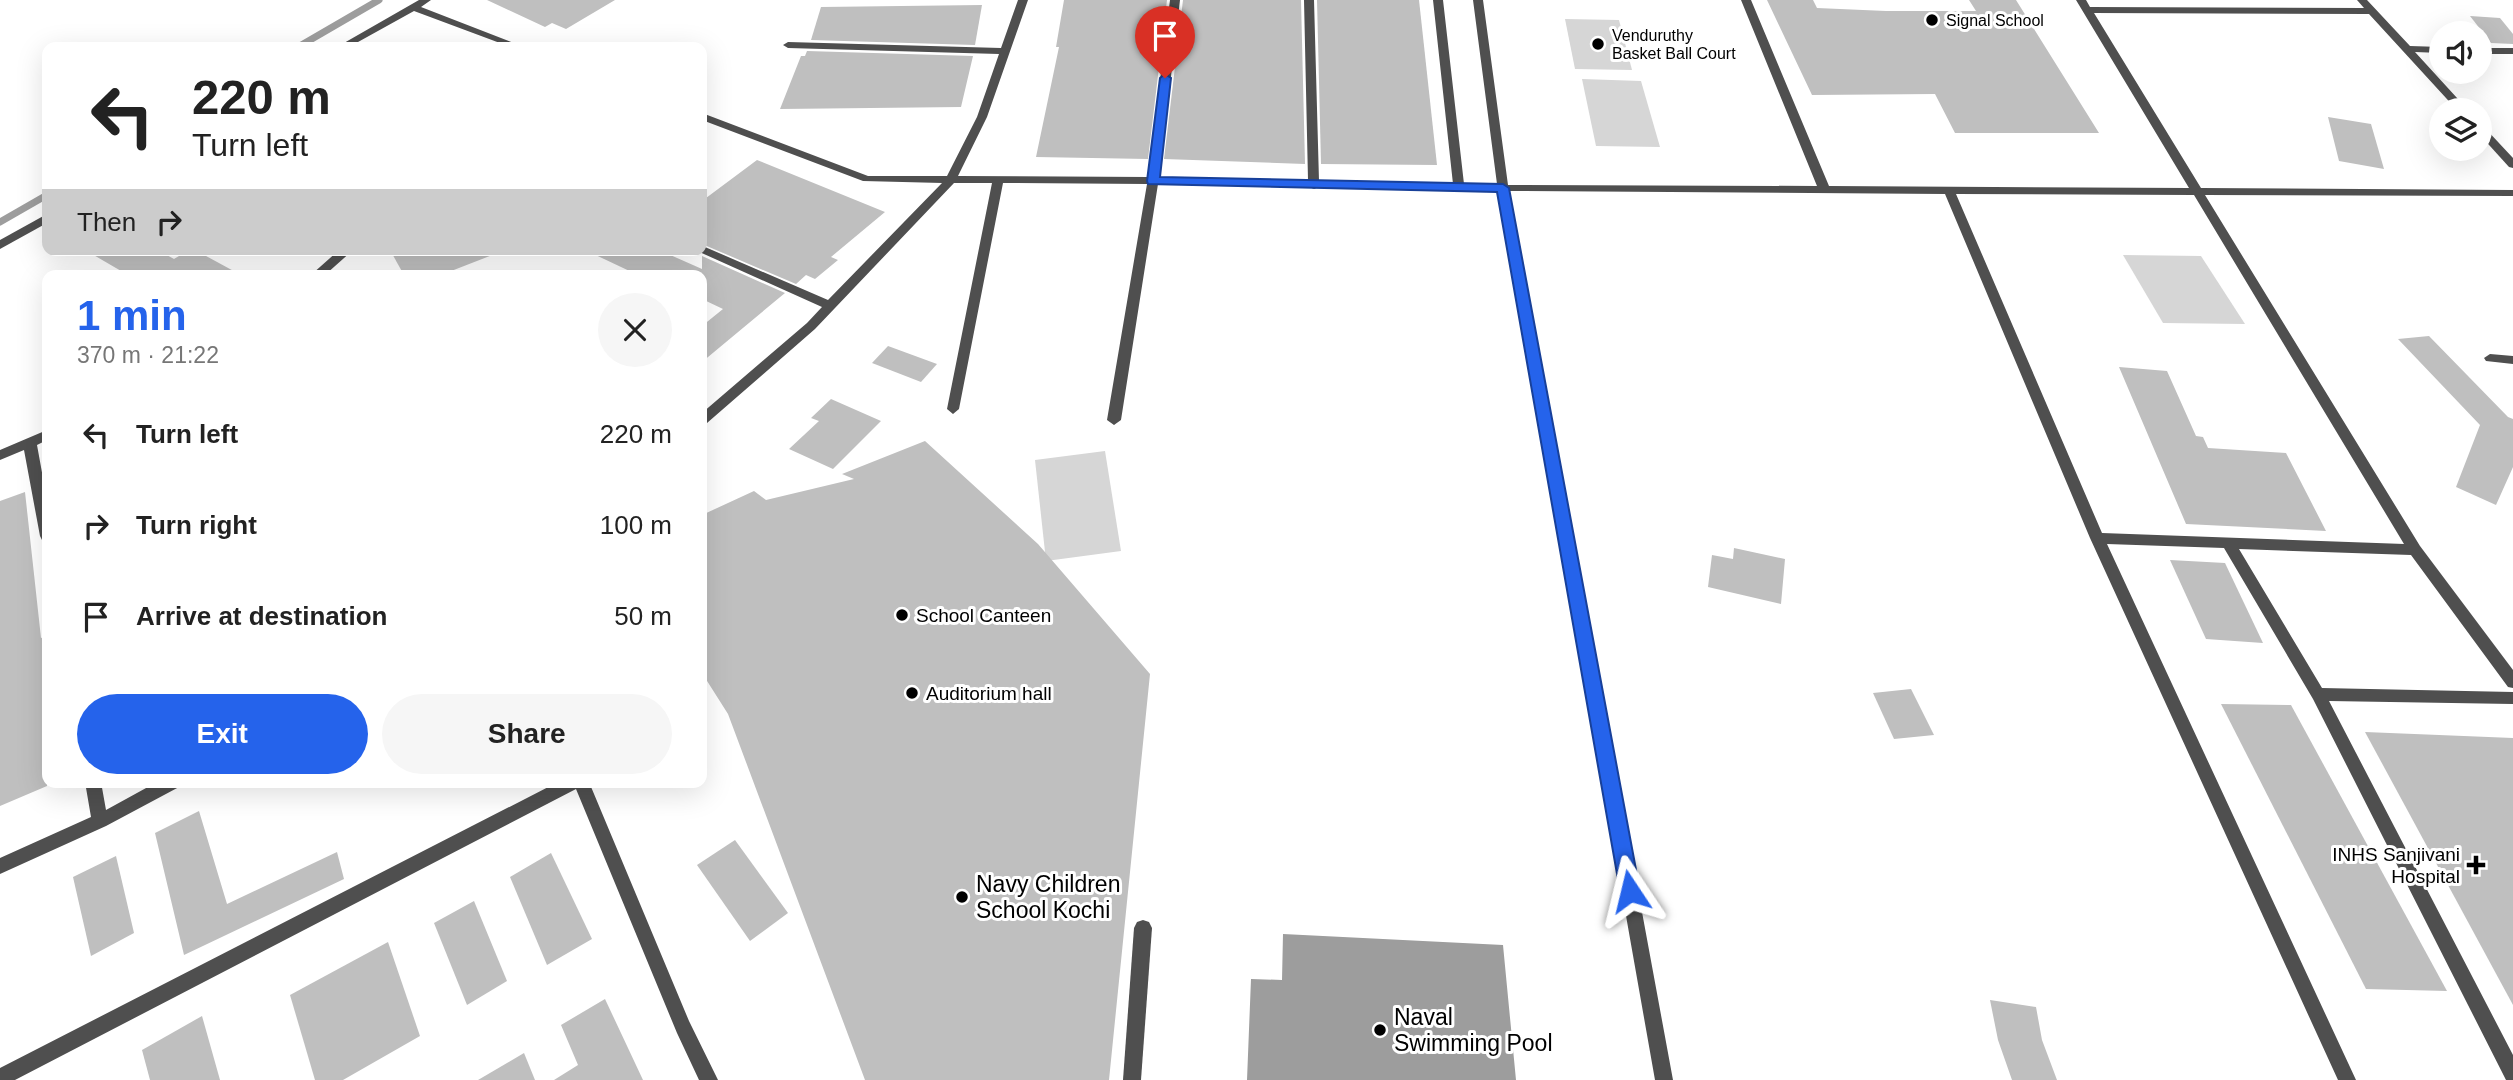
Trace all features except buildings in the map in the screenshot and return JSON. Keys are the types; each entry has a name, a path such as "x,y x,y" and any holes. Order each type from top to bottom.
{"street":[{"path":"351,42 426,0"},
{"path":"707,415 811,326 828,305 950,181 982,117 1023,0"},
{"path":"1114,420 1153,181 1175,0"},
{"path":"1309,0 1314,186"},
{"path":"1438,0 1458,187"},
{"path":"1478,0 1503,188 1664,1080"},
{"path":"1746,0 1825,191"},
{"path":"2362,0 2452,98"},
{"path":"2083,5 2372,11"},
{"path":"2083,5 2415,550 2513,682"},
{"path":"412,7 506,42"},
{"path":"788,45 1006,51"},
{"path":"2407,49 2429,50"},
{"path":"2492,51 2513,51"},
{"path":"707,118 867,179 1825,191 2513,193"},
{"path":"2492,142 2513,165"},
{"path":"953,409 998,181"},
{"path":"1948,191 2098,538 2347,1080"},
{"path":"0,245 42,221"},
{"path":"707,253 828,305"},
{"path":"323,270 340,256"},
{"path":"2490,358 2513,360"},
{"path":"707,402 716,407"},
{"path":"0,455 42,438"},
{"path":"30,444 42,509"},
{"path":"2098,538 2415,550"},
{"path":"2228,543 2318,694 2513,1074"},
{"path":"2318,694 2513,698"},
{"path":"94,788 100,821"},
{"path":"0,866 100,821 162,788"},
{"path":"0,1078 562,788"},
{"path":"583,788 683,1027 709,1080"},
{"path":"1132,1080 1143,928"}],"shaded area":[{"name":"Venduruthy Basket Ball Court","path":"1565,19 1619,20 1632,70 1575,69"},
{"path":"1582,79 1641,81 1660,147 1596,146"},
{"path":"2123,255 2201,256 2245,324 2163,323"},
{"path":"1105,451 1121,551 1046,561 1035,460"},
{"name":"Naval Swimming Pool","path":"1283,934 1503,945 1516,1080 1247,1080 1251,979 1282,980"}],"waterway":[{"path":"307,42 379,0"},
{"path":"0,222 42,198"}],"place":[{"name":"Signal School","path":"1932,20"},
{"name":"Venduruthy Basket Ball Court","path":"1598,44"},
{"name":"School Canteen","path":"902,615"},
{"name":"Auditorium hall","path":"912,693"},
{"name":"INHS Sanjivani Hospital","path":"2476,865"},
{"name":"Navy Children School Kochi","path":"962,897"},
{"name":"Naval Swimming Pool","path":"1380,1030"}],"route":[{"path":"1165,78 1153,181 1503,188 1630,891"}]}
